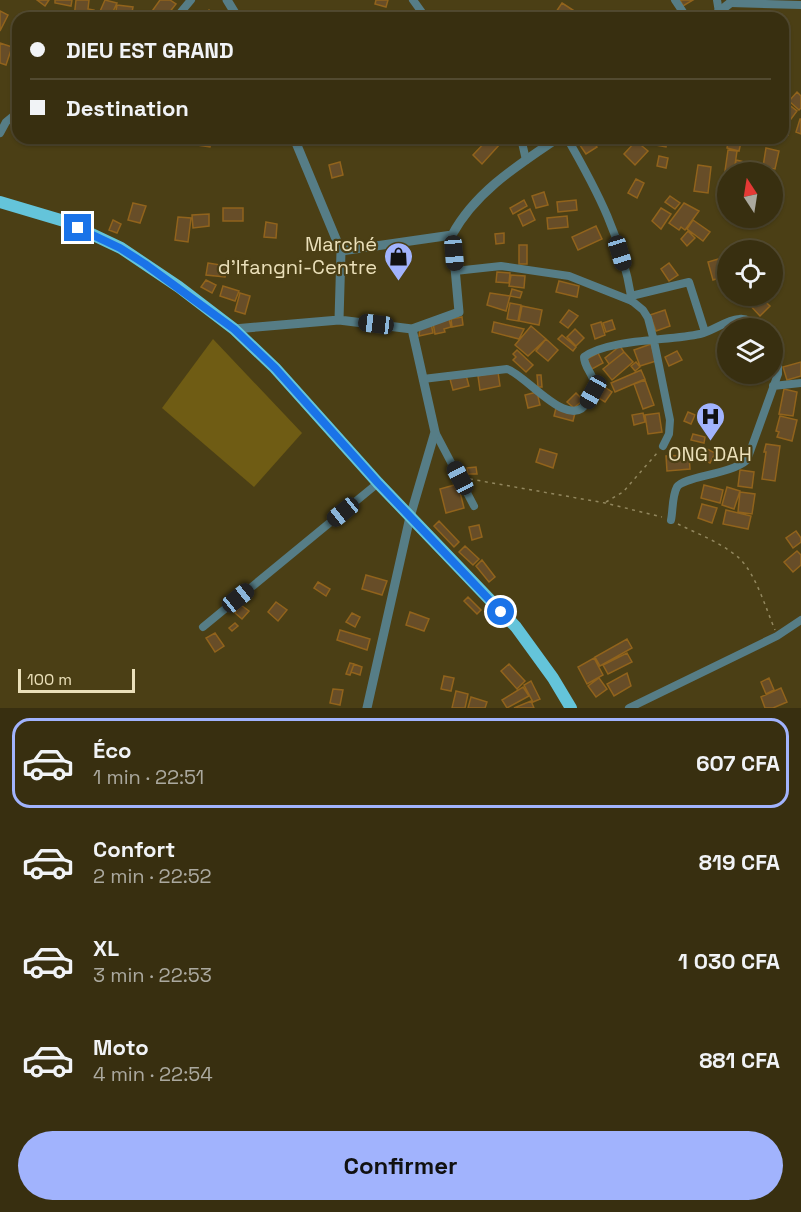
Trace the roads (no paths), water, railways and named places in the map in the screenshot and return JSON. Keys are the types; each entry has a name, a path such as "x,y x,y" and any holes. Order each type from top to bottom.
{"highway":[{"path":"0,202 64,221 120,248 179,287 234,329 275,368 378,483 516,627 553,678 571,708"}],"street":[{"path":"181,12 191,0"},
{"path":"719,12 732,2 801,5"},
{"path":"0,134 6,122 12,117"},
{"path":"296,144 341,252 339,320"},
{"path":"522,144 526,160"},
{"path":"234,329 339,320 412,329 459,312 452,235 488,189 549,144"},
{"path":"570,144 600,197 626,273 631,298"},
{"path":"341,252 452,235"},
{"path":"455,271 501,266 569,276 631,298 648,318 654,341 670,420 669,434 663,446"},
{"path":"631,298 689,282 705,332"},
{"path":"423,379 507,369 515,371 546,399 558,406 573,411 579,410 585,406 593,392 594,383 584,363 584,357 609,346 654,341 705,332 717,327"},
{"path":"412,329 435,432 474,506"},
{"path":"671,520 678,485 740,466 747,460 773,386 801,383"},
{"path":"367,708 410,517 435,432"},
{"path":"203,627 378,483"},
{"path":"628,708 777,636 801,620"}],"place":[{"name":"Marché d'Ifangni-Centre","path":"398,282"},
{"name":"ONG DAH","path":"710,442"}]}
